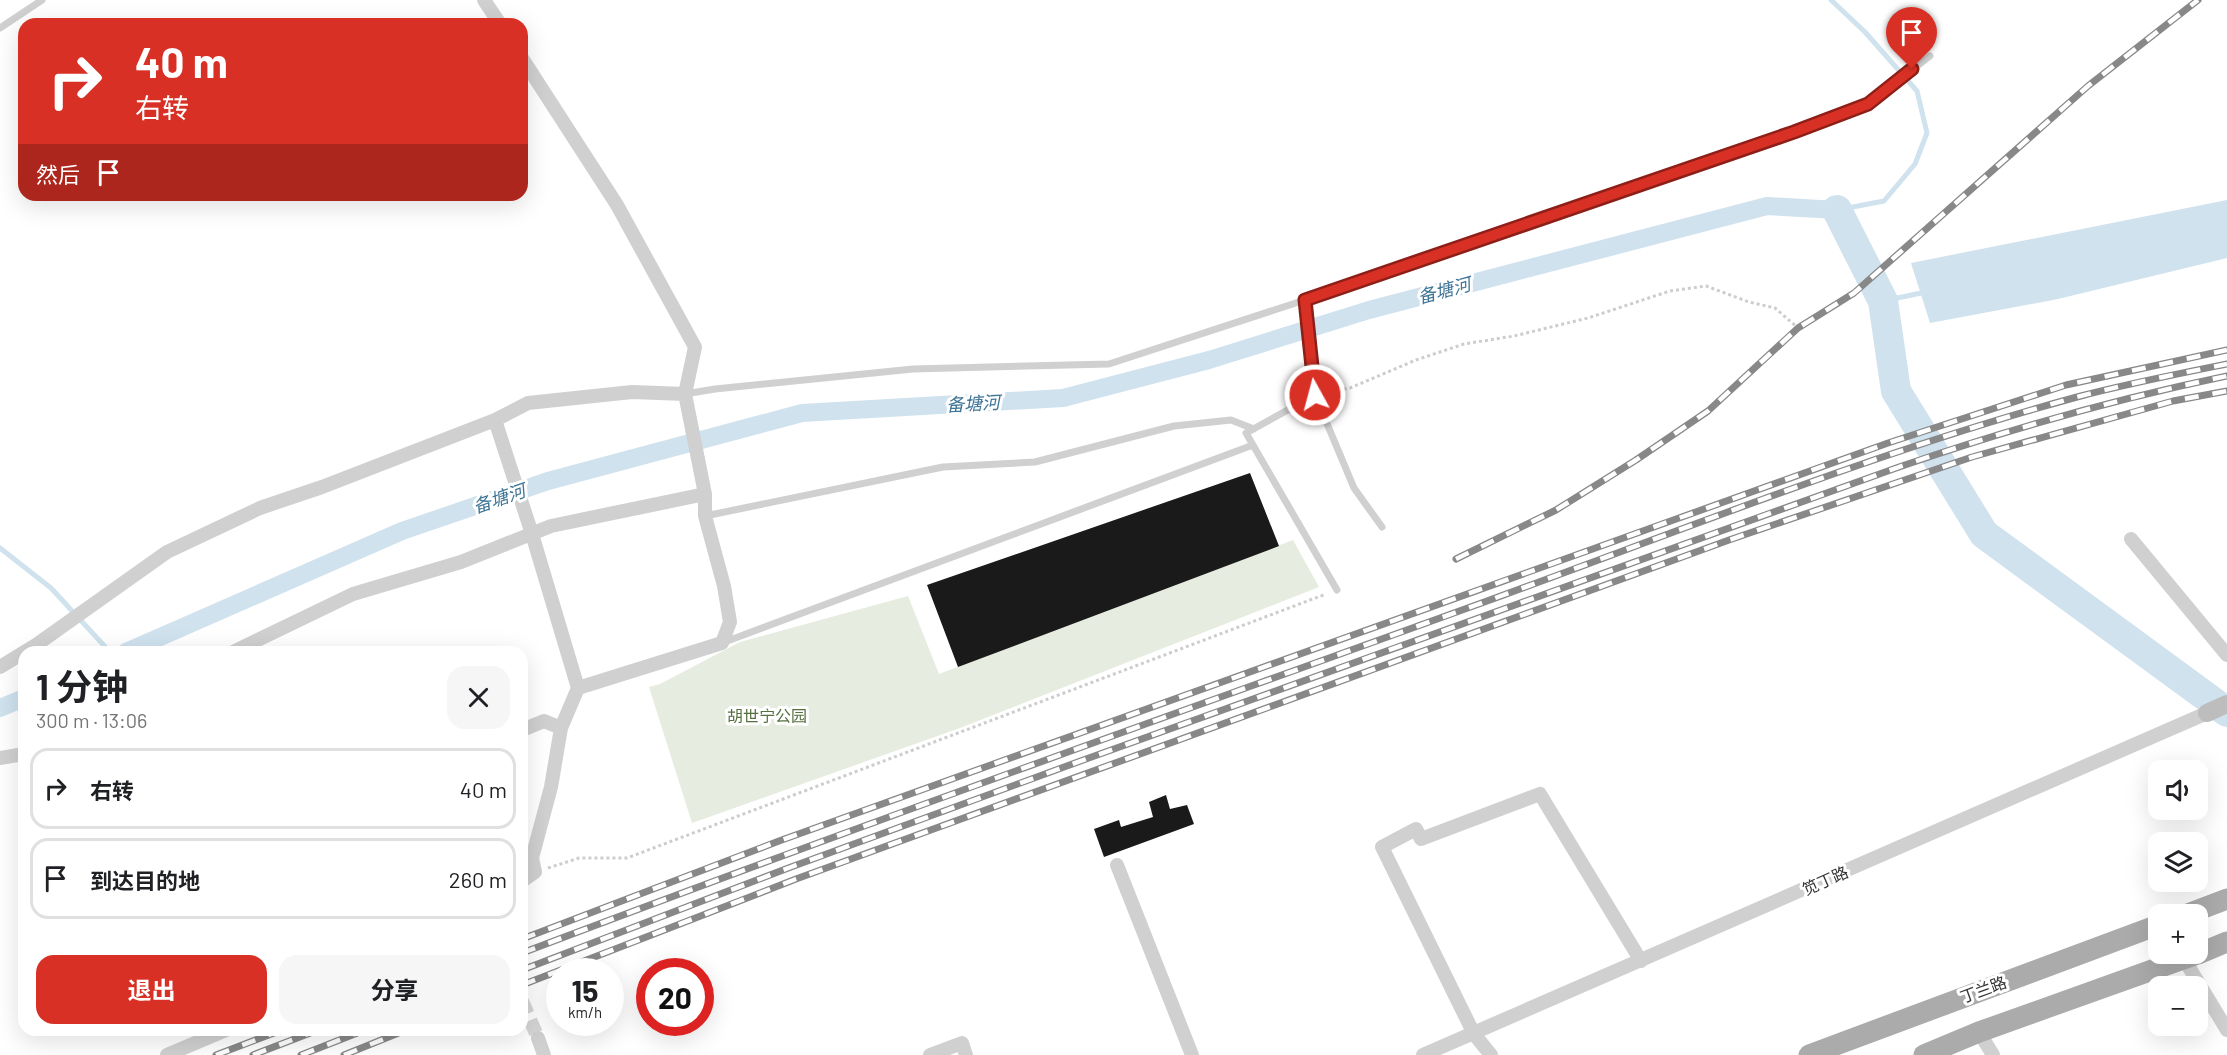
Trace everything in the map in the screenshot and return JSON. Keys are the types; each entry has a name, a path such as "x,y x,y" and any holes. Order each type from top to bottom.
{"main road":[{"path":"2208,906 2227,899"},
{"name":"丁兰路","path":"1809,1055 2148,929"},
{"path":"2208,950 2227,942"},
{"path":"1924,1055 1979,1032 2170,964"}],"street":[{"path":"484,0 496,18"},
{"path":"528,67 618,205 695,347 686,398 705,494 705,516 724,585 730,622 722,644 578,688"},
{"path":"32,646 167,552 260,508 322,487 495,420 528,403 632,392 686,398"},
{"path":"495,420 578,688 561,728 551,787 532,858 535,872 528,877"},
{"path":"245,646 353,594 461,562 551,526 705,494"},
{"path":"2132,539 2227,655"},
{"path":"0,667 18,655"},
{"name":"笕丁路","path":"1423,1055 2227,704"},
{"path":"528,728 544,721 561,728"},
{"path":"0,758 18,755"},
{"path":"1491,1055 1474,1034 1382,847 1416,829 1421,839 1540,794 1641,961"},
{"path":"1117,865 1192,1055"},
{"path":"2197,964 2227,1030"},
{"path":"1979,1032 1993,1055"},
{"path":"167,1055 212,1036"},
{"path":"538,1038 544,1055"},
{"path":"930,1055 962,1043 966,1055"}],"lane":[{"path":"0,28 42,0"},
{"path":"686,398 715,389 913,369 1109,364 1305,300 1794,132 1868,104 1930,56"},
{"path":"1305,300 1315,395 1354,488 1382,526"},
{"path":"1315,395 1246,433 1337,590"},
{"path":"705,516 943,467 1035,462 1174,426 1232,420 1254,429"},
{"path":"722,644 1253,445"}],"path":[{"path":"1315,395 1350,388 1416,360 1464,344 1514,336 1588,318 1670,291 1706,286 1749,302 1776,308 1798,328"},
{"path":"535,872 579,858 627,858 1337,590"}],"green space":[{"name":"胡世宁公园","path":"1293,540 1319,587 960,728 692,823 649,687 660,684 740,642 908,596 939,674"}],"water":[{"path":"2227,200 2227,258 2058,299 1930,323 1911,263"}],"building":[{"path":"1250,473 1279,546 958,667 927,585"},
{"path":"1166,795 1170,809 1187,805 1194,824 1104,857 1094,829 1119,820 1121,827 1153,817 1149,802"}],"waterway":[{"path":"1831,0 1865,32 1917,91 1927,133 1915,164 1884,201 1837,210"},
{"name":"备塘河","path":"140,646 402,531 548,481 802,413 1063,398 1209,360 1369,310 1767,206 1837,210"},
{"path":"1837,210 1883,301 1896,391 1984,534 2227,712"},
{"path":"1883,301 1926,292"},
{"path":"0,548 51,588 104,646"},
{"name":"备塘河","path":"0,708 18,700"}],"tunnel":[{"path":"528,1015 538,1038"}],"railway":[{"path":"1456,559 1556,510 1708,411 1798,328 1854,293 2088,86 2198,0"},
{"path":"528,937 779,841 1888,443 2066,385 2227,350"},
{"path":"528,951 879,820 1849,468 2000,419 2077,397 2227,364"},
{"path":"528,968 791,867 1086,759 1899,467 2062,416 2227,376"},
{"path":"528,983 796,879 1729,540 1972,457 2173,401 2227,391"},
{"path":"216,1055 266,1036"},
{"path":"253,1055 302,1036"},
{"path":"301,1055 350,1036"},
{"path":"344,1055 391,1036"}],"route":[{"path":"1315,395 1305,300 1794,132 1868,104 1912,69"}]}
